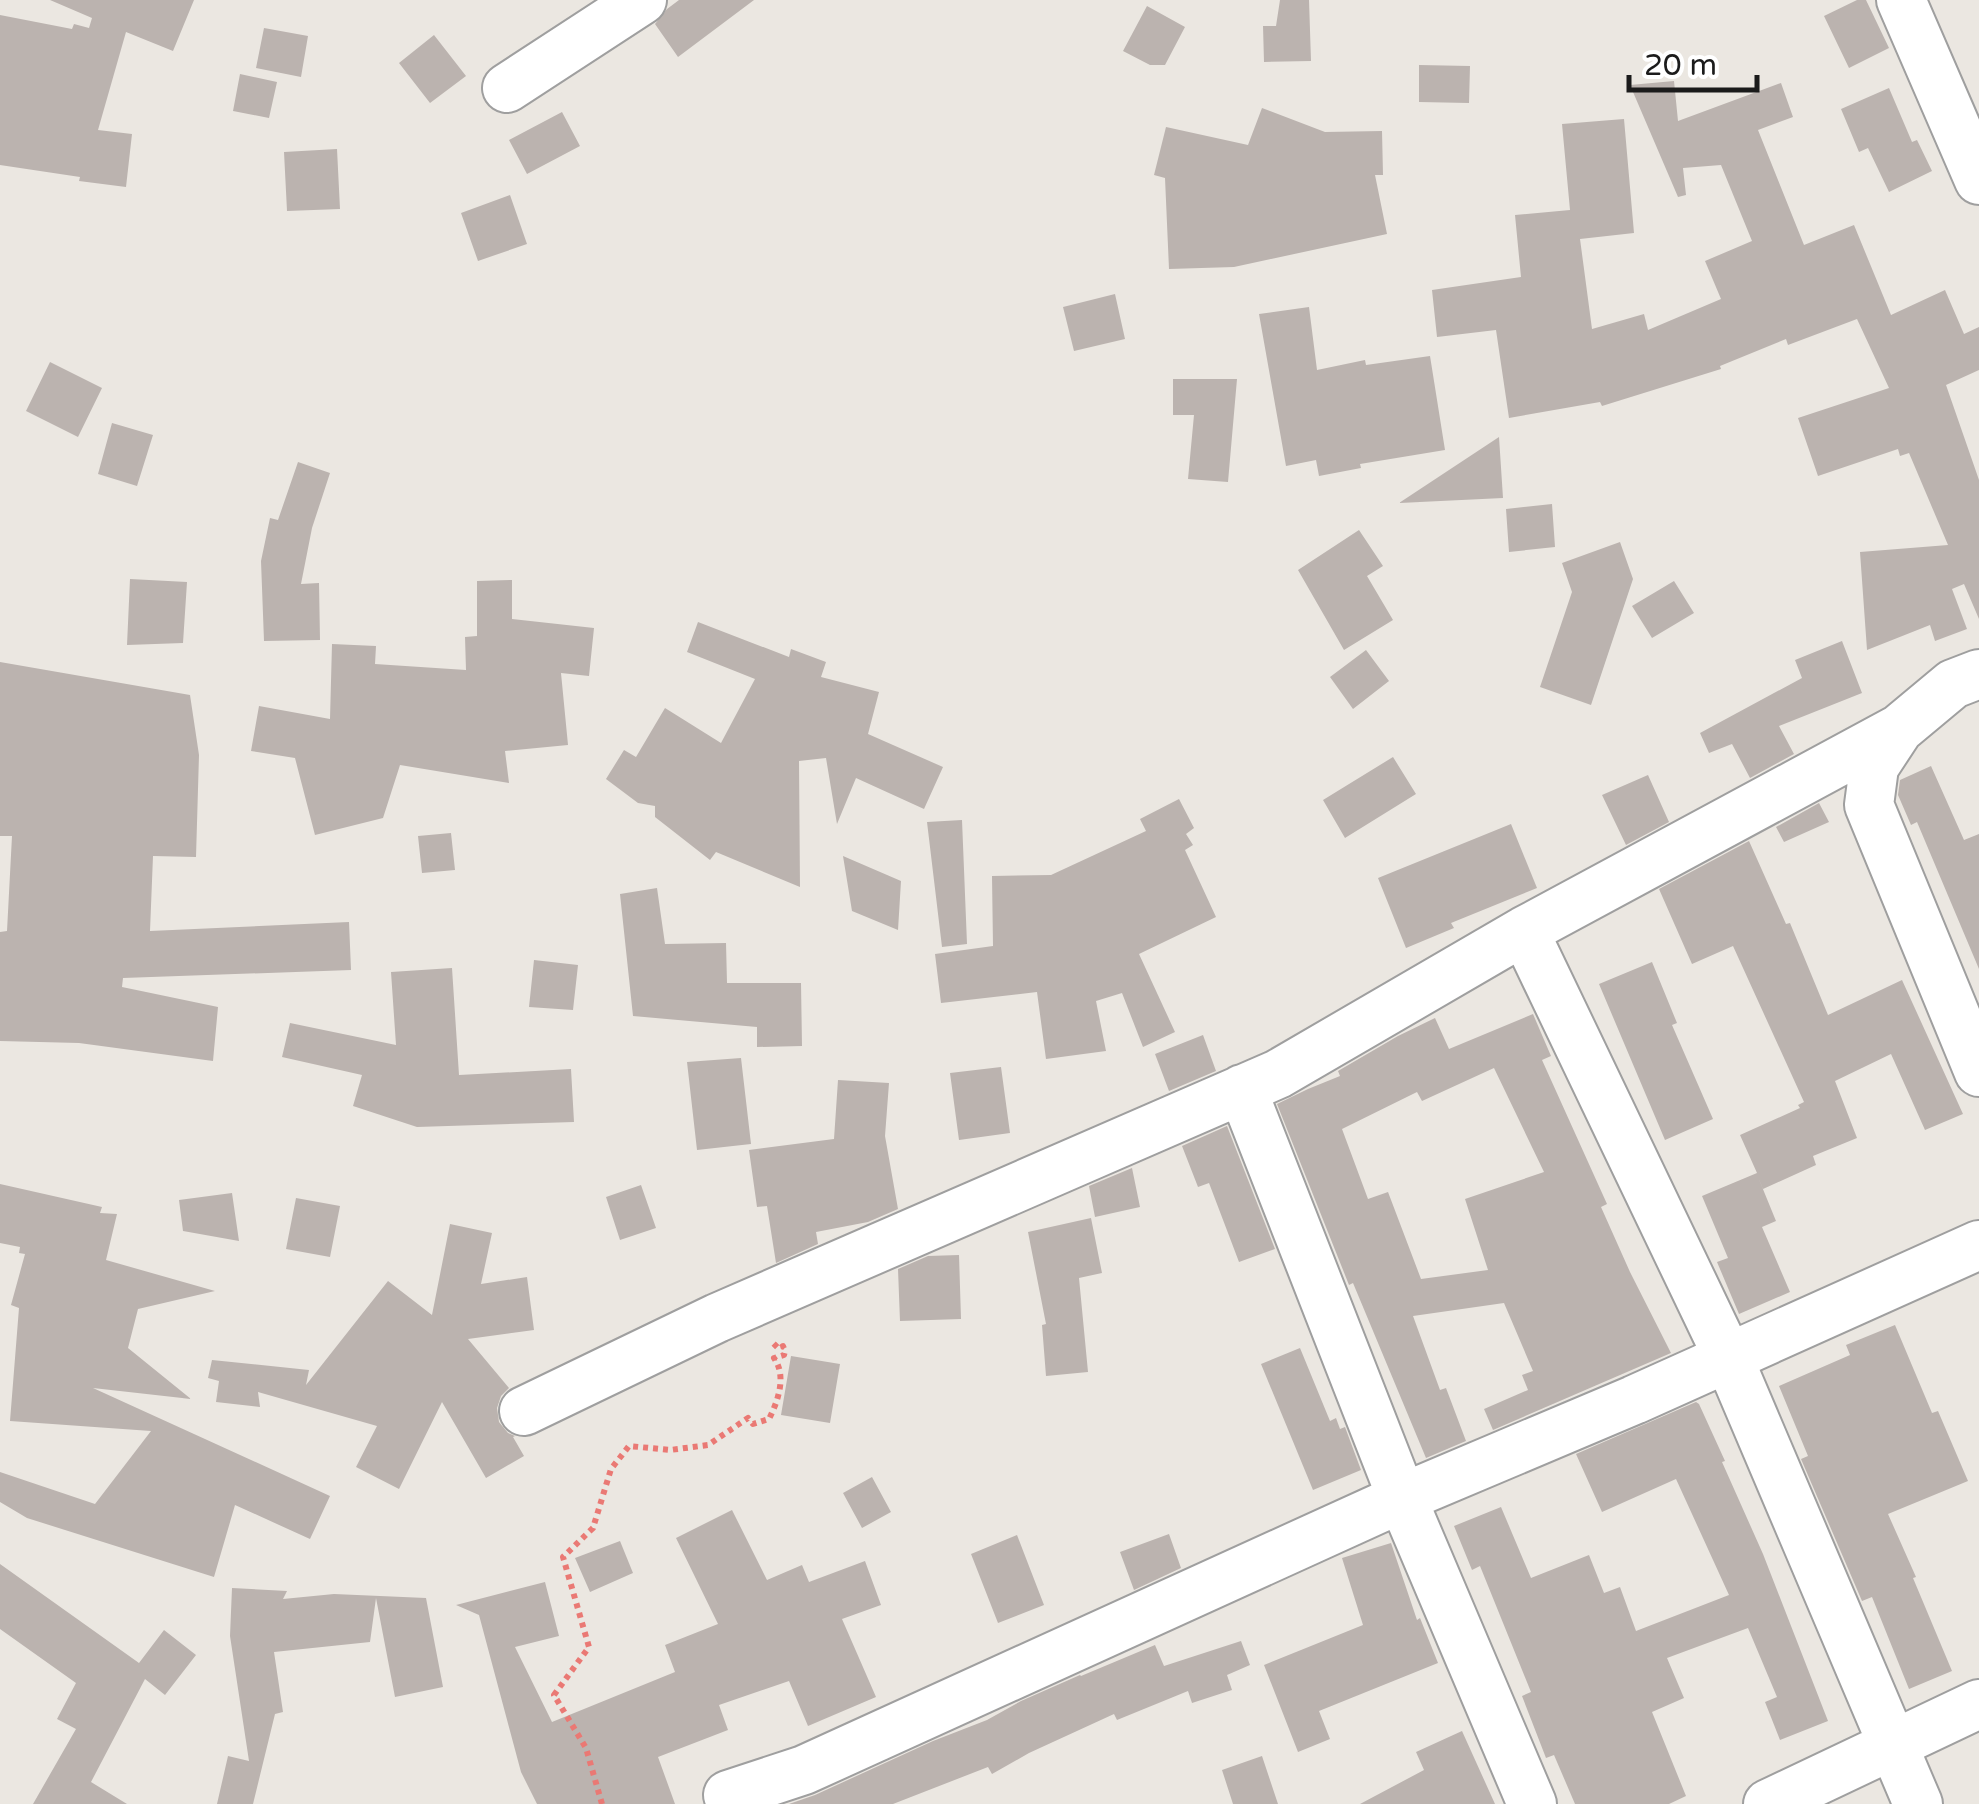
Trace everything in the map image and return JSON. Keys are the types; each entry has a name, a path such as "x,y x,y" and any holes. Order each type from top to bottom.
{"street":[{"path":"507,88 642,0"},
{"path":"1901,0 1979,180"},
{"path":"524,1411 717,1318 1278,1074 1524,931 1899,730 1953,684 1979,674"},
{"path":"1899,730 1874,768 1869,805 1979,1072"},
{"path":"1524,931 1728,1356 1918,1804"},
{"path":"1242,1089 1402,1498 1532,1804"},
{"path":"728,1795 804,1770 1402,1498 1634,1400 1979,1245"},
{"path":"1768,1804 1979,1704"}],"path":[{"path":"602,1804 586,1748 554,1696 589,1647 562,1557 593,1528 611,1469 629,1446 670,1450 708,1445 748,1418 753,1424 770,1419 779,1398 780,1366 774,1358 785,1352 784,1346 764,1343"}],"building":[{"path":"50,0 194,0 173,51 126,32 98,130 132,134 126,187 0,165 0,15 72,29 74,24 89,28 92,18"},
{"path":"679,0 754,0 678,57 655,24"},
{"path":"1280,0 1309,0 1311,61 1264,62 1263,26 1276,26"},
{"path":"1857,0 1866,0 1889,48 1849,68 1824,16"},
{"path":"1147,6 1185,27 1165,65 1150,65 1123,51"},
{"path":"264,28 308,36 301,77 256,68"},
{"path":"434,35 466,76 430,103 399,63"},
{"path":"1419,65 1470,66 1469,103 1419,102"},
{"path":"240,74 277,82 269,118 233,111"},
{"path":"1674,81 1678,121 1781,83 1793,117 1758,130 1804,245 1854,225 1891,315 1945,290 1964,334 1979,327 1979,370 1946,385 1979,480 1979,619 1964,584 1952,589 1967,629 1935,641 1930,625 1867,650 1860,552 1948,545 1909,453 1900,456 1898,449 1818,476 1798,418 1889,388 1857,319 1788,345 1786,339 1720,366 1721,369 1602,406 1600,402 1509,418 1496,330 1437,337 1432,290 1521,277 1515,215 1570,210 1562,124 1624,119 1634,233 1580,239 1592,329 1644,314 1648,330 1721,299 1705,261 1752,241 1721,165 1683,168 1686,195 1678,197 1630,85"},
{"path":"1889,88 1912,142 1917,140 1932,171 1889,192 1868,148 1859,152 1841,109"},
{"path":"1262,108 1325,132 1382,131 1383,175 1375,175 1387,234 1234,267 1169,269 1165,178 1154,175 1166,127 1248,145"},
{"path":"562,112 580,146 527,174 509,140"},
{"path":"337,149 340,209 287,211 284,152"},
{"path":"510,195 527,244 478,261 461,213"},
{"path":"1115,294 1125,339 1074,351 1063,307"},
{"path":"1309,307 1317,370 1365,360 1366,365 1430,356 1445,450 1360,464 1361,468 1319,476 1316,460 1286,466 1259,314"},
{"path":"50,362 102,388 78,437 26,411"},
{"path":"1173,379 1237,379 1228,482 1188,479 1194,415 1173,415"},
{"path":"112,423 153,435 137,486 98,474"},
{"path":"1499,437 1503,498 1399,503"},
{"path":"298,462 330,473 312,528 301,584 319,583 320,640 264,641 261,561 270,518 278,520"},
{"path":"1552,504 1555,547 1509,552 1506,509"},
{"path":"1359,530 1383,566 1367,576 1393,620 1344,650 1298,570"},
{"path":"1620,542 1633,579 1591,705 1540,687 1572,592 1562,563"},
{"path":"130,579 187,582 183,643 127,645"},
{"path":"512,580 512,619 594,628 589,676 561,673 568,745 505,751 509,783 400,765 383,818 315,835 295,758 251,751 259,706 330,719 332,644 376,646 375,664 466,670 465,637 477,636 477,581"},
{"path":"1674,581 1694,613 1652,638 1632,606"},
{"path":"698,622 789,657 791,649 826,662 821,677 879,692 868,734 943,767 924,809 856,778 837,824 826,758 799,761 800,887 716,852 710,860 655,817 655,806 638,803 606,779 624,750 636,757 665,708 721,743 755,679 687,652"},
{"path":"1842,641 1862,693 1779,726 1794,754 1750,778 1732,744 1709,753 1700,733 1802,678 1795,660"},
{"path":"1366,650 1389,681 1353,709 1330,677"},
{"path":"0,662 190,695 199,755 196,857 153,856 150,931 349,922 351,970 123,978 122,987 218,1007 213,1061 79,1043 0,1041 0,932 7,931 12,836 0,836"},
{"path":"1393,757 1416,794 1345,838 1323,800"},
{"path":"1931,766 1964,840 1979,834 1979,969 1917,822 1911,825 1898,795 1900,780"},
{"path":"1648,775 1669,822 1626,845 1602,795"},
{"path":"1179,799 1194,828 1186,834 1193,845 1185,850 1216,917 1139,954 1175,1032 1143,1047 1122,993 1096,1001 1106,1051 1046,1059 1037,992 941,1003 935,954 993,946 992,876 1051,875 1146,831 1140,819"},
{"path":"1819,803 1829,822 1784,842 1776,827"},
{"path":"962,820 967,944 942,947 927,822"},
{"path":"1511,824 1537,888 1451,923 1454,928 1406,948 1378,878"},
{"path":"451,833 455,870 422,873 418,836"},
{"path":"1749,841 1786,924 1790,923 1828,1015 1902,980 1963,1114 1925,1130 1891,1054 1835,1081 1857,1138 1813,1156 1816,1165 1763,1189 1758,1177 1776,1221 1762,1227 1790,1292 1739,1314 1717,1262 1728,1258 1702,1196 1757,1173 1740,1135 1800,1108 1798,1105 1804,1102 1733,946 1692,964 1659,889"},
{"path":"843,856 901,881 898,930 852,911"},
{"path":"657,888 665,944 726,943 727,983 801,983 802,1046 757,1047 757,1027 633,1016 620,894"},
{"path":"534,960 578,965 573,1010 529,1007"},
{"path":"1652,962 1677,1023 1672,1025 1713,1119 1665,1140 1599,984"},
{"path":"452,968 459,1075 571,1069 574,1122 417,1127 353,1106 362,1075 282,1057 290,1023 396,1045 391,972"},
{"path":"1533,1014 1551,1056 1542,1060 1607,1204 1601,1207 1671,1353 1493,1430 1484,1409 1528,1390 1522,1375 1533,1371 1504,1303 1413,1316 1440,1390 1446,1388 1466,1441 1426,1458 1353,1283 1349,1285 1277,1104 1340,1076 1338,1071 1435,1018 1449,1049","holes":["1494,1068 1544,1172 1465,1199 1488,1270 1421,1279 1388,1192 1368,1199 1342,1129 1417,1092 1422,1101"]},
{"path":"1203,1035 1216,1071 1169,1091 1155,1054"},
{"path":"741,1058 751,1144 697,1150 687,1062"},
{"path":"1001,1067 1010,1133 959,1140 950,1073"},
{"path":"838,1080 889,1083 885,1136 898,1209 868,1222 816,1232 818,1244 776,1263 767,1206 757,1207 749,1150 834,1139"},
{"path":"1227,1126 1275,1249 1239,1262 1209,1183 1198,1187 1182,1146"},
{"path":"1132,1168 1140,1207 1095,1217 1089,1186"},
{"path":"0,1184 102,1207 100,1213 117,1214 106,1260 215,1291 138,1309 128,1348 191,1399 93,1388 330,1496 310,1539 235,1505 214,1577 27,1518 0,1502 0,1472 95,1504 151,1431 10,1421 19,1308 11,1305 25,1254 19,1253 20,1247 0,1243"},
{"path":"641,1185 656,1228 620,1240 606,1197"},
{"path":"232,1193 239,1241 183,1231 179,1200"},
{"path":"296,1198 340,1206 330,1257 286,1249"},
{"path":"1091,1218 1102,1273 1079,1278 1088,1372 1046,1376 1042,1325 1046,1324 1028,1232"},
{"path":"450,1224 492,1233 481,1284 527,1277 534,1330 468,1339 509,1388 497,1408 499,1422 515,1436 524,1456 486,1478 442,1402 399,1489 356,1467 377,1426 258,1392 260,1407 216,1402 219,1381 208,1378 212,1360 309,1370 306,1385 388,1281 432,1315"},
{"path":"959,1255 961,1319 900,1321 898,1269 928,1256"},
{"path":"1895,1325 1932,1413 1938,1411 1968,1481 1888,1514 1952,1671 1909,1689 1872,1597 1862,1601 1801,1459 1808,1456 1779,1386 1850,1355 1846,1345"},
{"path":"1300,1348 1330,1421 1336,1418 1340,1429 1345,1427 1361,1470 1313,1490 1261,1364"},
{"path":"791,1356 840,1364 830,1423 781,1415"},
{"path":"1696,1402 1725,1461 1722,1462 1763,1554 1828,1721 1780,1740 1765,1702 1777,1697 1748,1628 1667,1658 1684,1698 1652,1712 1686,1796 1669,1804 1575,1804 1554,1755 1546,1758 1522,1696 1531,1692 1480,1566 1472,1570 1454,1526 1501,1507 1531,1578 1589,1555 1604,1593 1620,1587 1636,1631 1729,1595 1676,1479 1602,1512 1576,1454"},
{"path":"872,1477 891,1512 862,1528 843,1493"},
{"path":"732,1510 767,1580 802,1565 809,1582 865,1561 881,1605 842,1619 876,1697 808,1726 789,1681 719,1705 728,1730 658,1757 675,1804 537,1804 521,1772 479,1615 456,1605 545,1582 559,1636 515,1647 552,1722 675,1672 665,1645 718,1624 676,1538"},
{"path":"1169,1534 1181,1568 1134,1590 1120,1552"},
{"path":"1017,1535 1044,1605 998,1623 971,1554"},
{"path":"620,1541 633,1573 590,1592 575,1558"},
{"path":"1391,1543 1417,1620 1420,1618 1438,1663 1319,1711 1330,1739 1298,1752 1264,1665 1363,1625 1342,1558"},
{"path":"0,1564 139,1663 164,1630 196,1655 165,1695 145,1679 91,1782 127,1804 33,1804 76,1729 57,1719 76,1683 0,1629"},
{"path":"232,1588 287,1591 283,1599 334,1594 426,1598 443,1687 395,1697 376,1598 370,1642 274,1652 283,1712 275,1714 253,1804 217,1804 228,1756 249,1761 230,1636"},
{"path":"1241,1641 1250,1665 1227,1675 1232,1690 1192,1703 1188,1691 1117,1720 1114,1714 992,1774 988,1767 893,1804 789,1804 1155,1645 1164,1666"},
{"path":"1462,1731 1495,1804 1360,1804 1424,1770 1416,1752"},
{"path":"1262,1756 1278,1804 1233,1804 1222,1770"}]}
